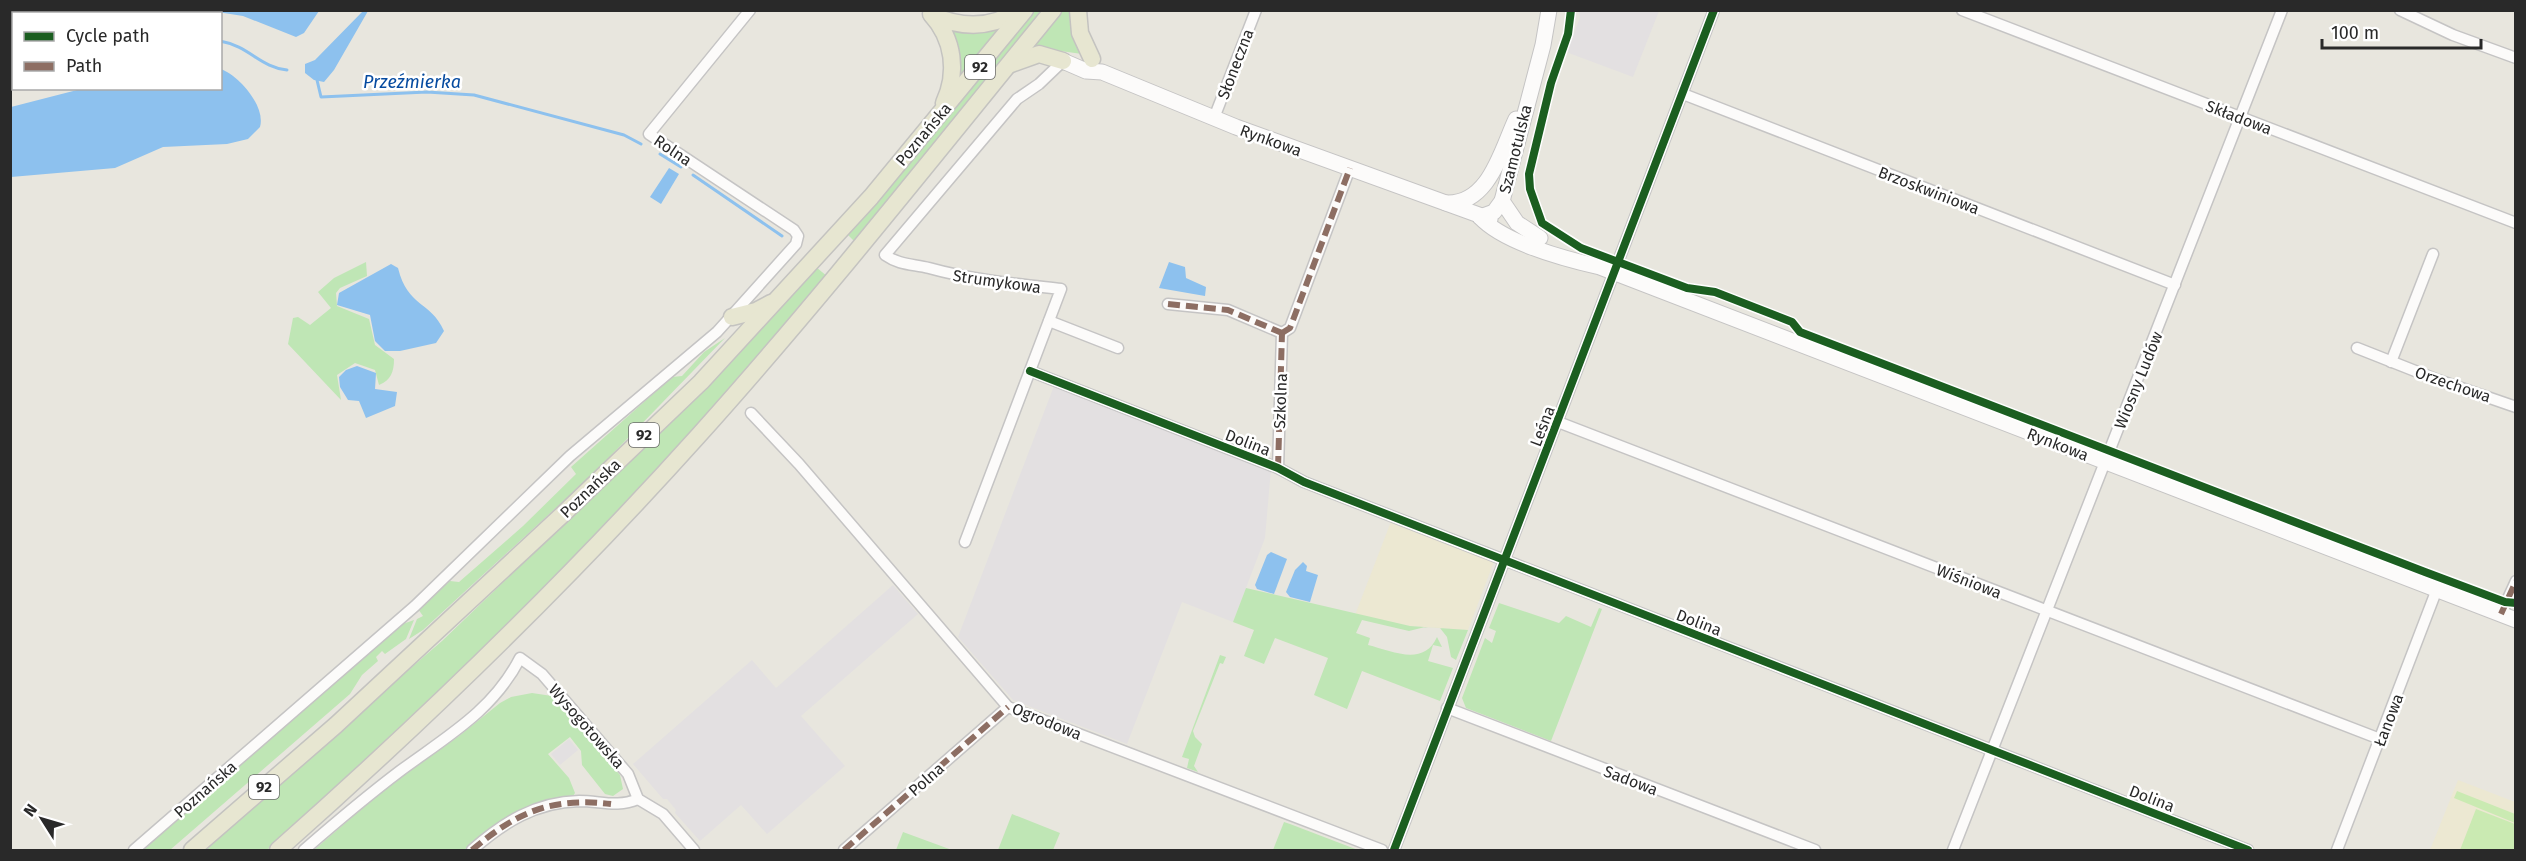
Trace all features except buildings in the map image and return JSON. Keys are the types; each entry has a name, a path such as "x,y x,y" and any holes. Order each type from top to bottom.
{"main road":[{"path":"929,12 955,23 976,25 999,21 1019,10"},
{"name":"Poznańska","path":"192,850 336,725 701,382 784,294 933,123 1025,10"},
{"name":"Poznańska","path":"278,850 458,686 640,499 774,350 1053,10"},
{"path":"1078,10 1080,33 1097,65"},
{"path":"929,12 948,43 953,70 949,92 933,123"},
{"path":"1007,66 1039,54 1063,61"},
{"path":"732,317 762,308 784,294"}],"street":[{"name":"Rolna","path":"750,10 649,134 791,228 798,236"},
{"name":"Słoneczna","path":"1214,118 1256,10"},
{"name":"Szamotulska","path":"1480,217 1494,212 1502,201 1540,59 1549,10"},
{"name":"Leśna","path":"1394,850 1616,273 1714,10"},
{"name":"Składowa","path":"1962,10 2516,223"},
{"name":"Wiosny Ludów","path":"1953,850 2282,10"},
{"path":"2400,10 2453,35 2516,58"},
{"name":"Rynkowa","path":"1063,61 1086,71 1097,65 1214,118 1540,238 1600,267"},
{"name":"Strumykowa","path":"1049,321 1062,289 951,276 928,268 896,263 885,255 1010,107 1063,61"},
{"name":"Brzoskwiniowa","path":"1683,94 2175,285"},
{"name":"Szamotulska","path":"1443,203 1467,199 1478,193 1487,181 1529,96"},
{"path":"1168,304 1228,310 1282,333 1290,328 1350,168"},
{"name":"Szamotulska","path":"1480,217 1487,181"},
{"name":"Szamotulska","path":"1502,201 1517,223 1540,238"},
{"name":"Rynkowa","path":"1480,217 1501,234 1616,273 2516,620"},
{"name":"Poznańska","path":"134,850 414,606 570,456 732,317 792,249 798,236"},
{"path":"2391,362 2433,254"},
{"path":"965,542 1049,321 1118,348"},
{"name":"Szkolna","path":"1278,468 1282,333"},
{"name":"Orzechowa","path":"2357,348 2516,406"},
{"name":"Dolina","path":"1030,371 1278,468 1304,482 1504,561 2248,850"},
{"name":"Ogrodowa","path":"751,413 799,464 1008,707 1382,850"},
{"name":"Wiśniowa","path":"1558,422 2380,739"},
{"path":"2501,614 2516,581"},
{"name":"Łanowa","path":"2337,850 2437,589"},
{"name":"Wysogotowska","path":"304,850 365,799 446,741 483,709 498,693 520,658 542,674 628,774 638,799"},
{"name":"Polna","path":"844,850 1008,707"},
{"name":"Sadowa","path":"1447,708 1815,850"},
{"path":"472,850 502,825 533,810 581,801 623,805 638,799 663,814 694,850"}],"shaded area":[{"path":"1579,11 1659,11 1633,77 1566,52 1580,18"},
{"path":"1054,386 1271,469 1265,538 1233,622 1182,602 1127,744 1013,700 958,637"},
{"path":"1392,519 1495,559 1468,630 1410,626 1355,615"},
{"path":"893,585 918,614 801,716 845,766 767,834 741,805 700,841 675,813 676,810 667,799 663,799 633,764 752,660 776,688"},
{"path":"569,739 578,750 560,765 551,754"},
{"path":"2458,780 2515,802 2515,850 2430,850"}],"green space":[{"path":"1033,11 1045,11 854,241 846,233"},
{"path":"1061,11 1071,11 1082,54 1032,47"},
{"path":"1001,27 959,78 951,29 978,32"},
{"path":"366,262 367,276 340,288 336,293 337,306 369,319 375,345 394,359 393,368 389,378 379,385 375,370 355,363 337,375 341,400 288,344 293,318 298,317 310,325 331,308 318,292 334,278"},
{"path":"816,267 828,277 717,407 630,501 426,704 267,850 200,850 442,641 637,454"},
{"path":"725,338 595,472 423,630 409,639 417,619 423,616 418,609 450,581 459,582 523,526 576,474 571,467 672,377 682,376 704,352"},
{"path":"1246,588 1410,626 1425,627 1409,631 1362,620 1356,633 1370,638 1368,645 1407,654 1424,652 1437,637 1442,647 1433,645 1428,661 1453,668 1440,701 1362,671 1347,709 1314,695 1328,658 1275,638 1264,664 1244,656 1254,630 1233,622"},
{"path":"1499,603 1559,623 1566,616 1591,627 1599,608 1602,609 1551,741 1466,708 1462,698 1485,638 1492,643 1496,631 1489,628"},
{"path":"414,620 406,639 385,654 382,651 376,657 378,661 362,675 350,694 170,850 143,850 397,626"},
{"path":"1440,628 1468,630 1456,660 1451,657 1447,637"},
{"path":"1220,655 1226,657 1223,664 1220,663 1193,731 1202,744 1194,766 1198,772 1187,768 1189,759 1182,757"},
{"path":"532,693 552,696 620,775 623,789 613,796 605,794 582,765 581,751 570,737 548,754 569,778 575,793 573,796 541,803 514,814 464,850 314,850 388,786 459,736 500,703 511,697"},
{"path":"2457,791 2515,814 2515,823 2454,798"},
{"path":"2476,809 2515,824 2515,850 2460,850"},
{"path":"1012,814 1060,833 1053,850 998,850"},
{"path":"1284,822 1290,824 1358,850 1273,850"},
{"path":"903,832 952,850 896,850"}],"water":[{"path":"11,10 160,10 151,12 12,12 11,53"},
{"path":"211,11 319,11 304,33 296,37 243,16"},
{"path":"363,11 368,11 334,70 324,82 314,80 305,73 305,64 315,60"},
{"path":"222,70 236,78 250,93 261,119 260,127 248,139 227,144 163,147 115,168 11,177 11,107 77,90 222,90"},
{"path":"669,168 679,174 661,204 650,197"},
{"path":"1169,262 1185,267 1186,278 1206,287 1205,296 1159,288"},
{"path":"391,264 398,268 407,290 432,314 444,331 436,343 400,351 385,351 375,341 370,315 337,305 339,293"},
{"path":"357,366 376,373 375,389 397,392 395,406 366,418 359,401 348,400 340,387 339,377 346,370"},
{"path":"1271,552 1287,559 1274,594 1257,589 1255,585 1267,555"},
{"path":"1303,562 1307,566 1306,571 1318,575 1310,602 1290,597 1286,592 1295,570"}],"waterway":[{"name":"Przeźmierka","path":"222,42 239,47 270,65 287,70"},
{"name":"Przeźmierka","path":"317,80 321,97 427,92 474,95 624,135 641,144"},
{"name":"Przeźmierka","path":"660,154 681,167"},
{"name":"Przeźmierka","path":"693,175 782,236"}],"marked path":[{"path":"1282,333 1290,328 1350,168"},
{"path":"1168,304 1228,310 1282,333"},
{"path":"1278,468 1282,333"},
{"path":"2501,614 2516,581"},
{"path":"844,850 1008,707"},
{"path":"472,850 504,826 536,810 570,803 611,804"}],"cycle path":[{"path":"1571,10 1568,34 1551,83 1529,174 1530,189 1542,223 1581,248 1687,288 1715,292 1792,322 1800,332 2425,572 2505,602 2516,603"},
{"path":"1394,850 1714,10"},
{"path":"1030,371 1278,468 1304,482 2248,850"}]}
